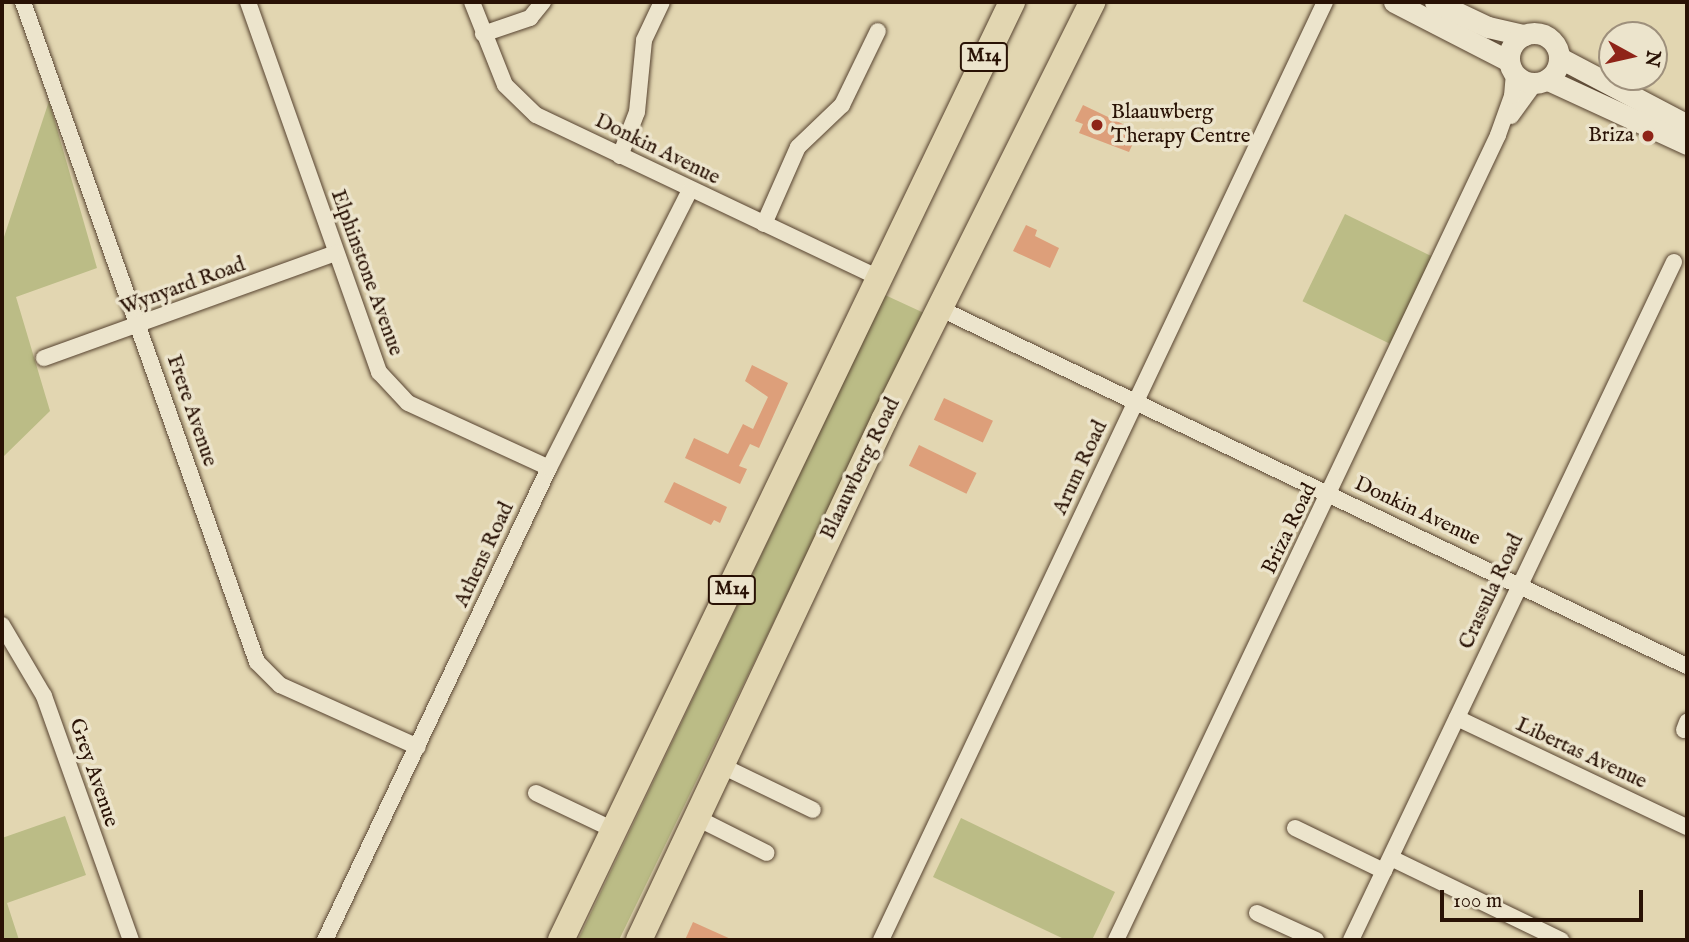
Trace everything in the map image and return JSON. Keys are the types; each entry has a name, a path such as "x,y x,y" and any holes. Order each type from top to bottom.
{"main road":[{"name":"M14","path":"561,940 881,279 955,113 1012,2"},
{"name":"Blaauwberg Road","path":"639,940 695,817 939,308 1092,2"}],"street":[{"name":"Frere Avenue","path":"23,2 262,671 289,689 418,747"},
{"name":"Elphinstone Avenue","path":"248,2 379,372 399,396 549,468"},
{"name":"Donkin Avenue","path":"472,2 496,69 522,104 620,156 881,279"},
{"path":"483,34 530,18 543,2"},
{"path":"620,156 637,112 644,40 662,2"},
{"name":"Arum Road","path":"881,940 1323,8 1334,2"},
{"path":"1394,2 1541,82 1687,144"},
{"path":"1435,2 1488,27 1550,38 1560,58 1687,125"},
{"path":"764,224 798,147 842,105 878,31"},
{"path":"1511,67 1514,43 1524,35"},
{"path":"1541,82 1560,58"},
{"name":"Briza Road","path":"1116,940 1330,494 1498,135 1512,96 1511,67"},
{"name":"Briza Road","path":"1498,135 1541,82"},
{"name":"Athens Road","path":"325,940 549,468 690,190"},
{"name":"Wynyard Road","path":"44,358 336,253"},
{"name":"Crassula Road","path":"1351,940 1674,262"},
{"name":"Donkin Avenue","path":"939,308 1687,666"},
{"name":"Grey Avenue","path":"2,625 44,696 131,940"},
{"name":"Libertas Avenue","path":"1457,718 1687,827"},
{"path":"720,765 813,810"},
{"path":"536,793 616,831"},
{"path":"695,817 767,853"},
{"path":"1295,828 1387,865 1532,934 1561,940"},
{"path":"1257,913 1316,940"}],"green space":[{"path":"49,101 97,268 16,297 50,411 2,458 2,243"},
{"path":"1345,214 1435,258 1392,345 1302,301"},
{"path":"885,295 924,313 619,940 578,940"},
{"path":"65,816 86,875 7,903 19,940 2,940 2,838"},
{"path":"961,818 1115,892 1092,940 1066,940 933,877"}],"building":[{"name":"Blaauwberg Therapy Centre","path":"1083,105 1129,127 1126,132 1136,137 1129,152 1079,133 1083,124 1075,121"},
{"path":"1026,225 1037,230 1035,236 1059,248 1050,268 1013,251"},
{"path":"752,365 788,383 759,448 750,444 739,466 747,469 740,484 685,458 694,438 728,454 743,424 753,429 768,397 745,381"},
{"path":"944,398 993,421 983,443 934,420"},
{"path":"919,445 977,473 966,494 909,466"},
{"path":"674,482 727,507 720,523 714,520 711,525 664,502"},
{"path":"693,922 733,940 685,940"}],"place":[{"name":"Blaauwberg Therapy Centre","path":"1097,125"},
{"name":"Briza","path":"1648,136"}]}
